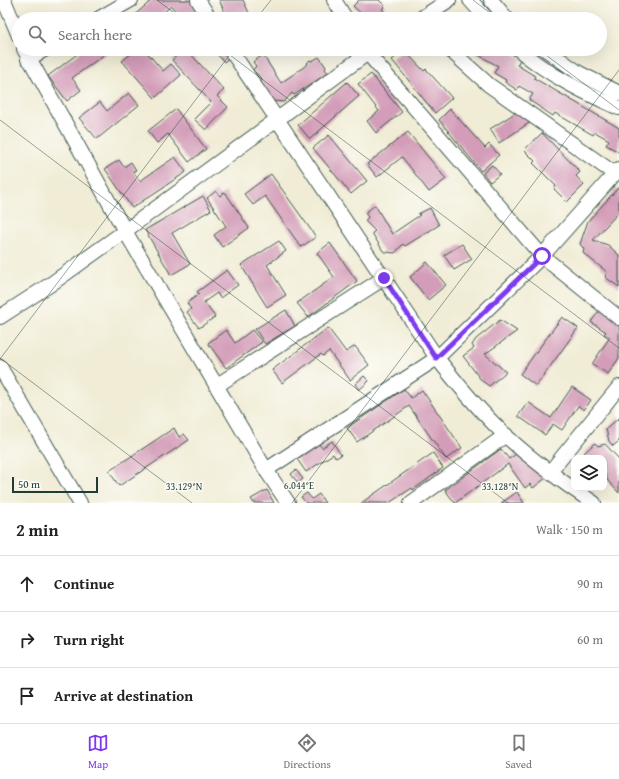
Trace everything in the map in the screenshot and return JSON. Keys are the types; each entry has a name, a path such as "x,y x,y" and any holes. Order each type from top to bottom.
{"street":[{"path":"4,0 12,19"},
{"path":"110,12 131,0"},
{"path":"198,0 206,12"},
{"path":"334,0 342,12"},
{"path":"431,12 449,0"},
{"path":"470,0 481,12"},
{"path":"491,0 501,12"},
{"path":"27,56 125,231 266,470 288,503"},
{"path":"235,56 436,358 466,394 506,435 550,472 594,503"},
{"path":"0,317 51,284 277,121 360,56"},
{"path":"373,56 542,256 619,318"},
{"path":"266,470 436,358 542,256 617,172 489,85 457,56"},
{"path":"527,56 540,67 576,89 619,108"},
{"path":"555,56 579,73 619,93"},
{"path":"216,386 384,278"},
{"path":"0,366 80,503"},
{"path":"550,472 619,387"},
{"path":"410,503 506,435"}],"building":[{"path":"152,0 189,0 202,12 176,12 171,6 164,12 138,12"},
{"path":"219,0 243,0 249,12 225,12"},
{"path":"359,0 379,0 385,6 382,9 385,12 359,12 353,6"},
{"path":"75,56 102,56 72,78 81,90 67,101 48,76"},
{"path":"128,56 150,56 163,71 171,64 181,75 155,98 122,61"},
{"path":"176,56 192,56 224,90 217,96 228,107 206,130 194,119 211,102 172,60"},
{"path":"219,56 231,56 224,62"},
{"path":"264,56 281,83 308,64 307,63 310,60 312,61 319,57 328,73 294,95 292,93 284,102 274,101 261,82 263,80 253,70 256,66 253,62"},
{"path":"397,56 410,56 424,71 426,69 452,98 435,113 392,60"},
{"path":"480,56 518,56 521,58 517,65 535,76 534,78 619,128 619,152 606,145 609,140 595,132 593,135 555,113 553,116 529,100 533,94 519,86 517,90 505,82 506,80 494,73 498,66"},
{"path":"371,74 402,112 376,133 367,121 379,111 358,84"},
{"path":"347,82 359,96 310,139 298,125"},
{"path":"129,93 139,105 97,139 79,118 100,102 107,111"},
{"path":"523,108 532,121 499,143 490,129"},
{"path":"176,109 206,149 189,162 168,134 157,143 148,131"},
{"path":"450,109 485,148 489,144 499,155 481,171 439,120"},
{"path":"408,132 446,179 429,192 402,157 377,177 367,164"},
{"path":"542,133 580,172 576,176 584,185 567,202 554,189 556,186 533,163 535,161 524,150"},
{"path":"329,135 367,181 351,194 313,148"},
{"path":"175,157 186,172 132,208 105,169 119,160 124,167 131,162 136,170 133,171 140,181"},
{"path":"492,165 500,174 490,182 483,173"},
{"path":"271,174 316,237 301,247 265,196 253,205 244,194"},
{"path":"619,187 619,212 593,240 608,245 619,255 619,287 605,277 607,272 583,253 584,249 580,244 588,221"},
{"path":"216,191 220,196 225,192 249,228 222,247 214,235 226,226 207,198"},
{"path":"203,196 211,210 172,233 190,264 171,275 145,230"},
{"path":"375,205 392,234 420,215 418,214 430,208 439,225 405,246 403,244 395,253 385,252 372,233 375,231 365,221 368,217 365,213"},
{"path":"279,241 286,251 267,265 286,295 267,307 241,265"},
{"path":"330,243 357,281 308,317 297,303 334,277 317,253"},
{"path":"462,244 472,259 454,270 444,255"},
{"path":"427,262 446,285 428,300 410,277"},
{"path":"227,270 238,285 220,298 217,293 204,302 215,317 199,328 187,312 191,309 187,303 199,294 197,292"},
{"path":"604,304 619,314 619,358 608,374 592,364 610,337 604,334 606,332 591,322"},
{"path":"286,310 295,326 265,344 255,329"},
{"path":"562,317 578,328 536,386 520,374"},
{"path":"500,320 517,331 485,354 506,372 489,386 482,381 463,356 474,348 472,345 476,339"},
{"path":"328,328 346,352 355,346 369,365 350,380 329,351 323,356 321,354 282,383 272,370"},
{"path":"226,330 235,343 252,330 262,342 226,368 208,343"},
{"path":"364,376 369,381 359,390 355,384"},
{"path":"572,387 591,400 584,410 578,406 562,430 553,424 545,435 518,416 528,402 551,418"},
{"path":"404,389 411,398 422,390 462,448 446,459 409,406 357,442 347,428"},
{"path":"619,418 619,441 613,446 609,441 606,429"},
{"path":"174,428 179,437 184,434 189,440 119,486 109,471"},
{"path":"332,441 341,455 336,458 333,454 306,472 297,459 319,444 322,448"},
{"path":"595,443 598,446 605,444 619,459 619,493 607,479 607,455 586,455 584,453"},
{"path":"501,449 509,459 519,452 547,477 533,488 530,484 525,488 508,464 455,503 445,490"},
{"path":"433,453 443,468 413,490 412,488 389,503 361,503"},
{"path":"296,470 303,479 298,483 291,474"},
{"path":"267,490 274,503 254,503 251,499"},
{"path":"517,492 524,503 501,503"},
{"path":"307,493 312,499 319,494 325,503 306,503 301,497"}],"route":[{"path":"384,278 436,358 542,256"}]}
